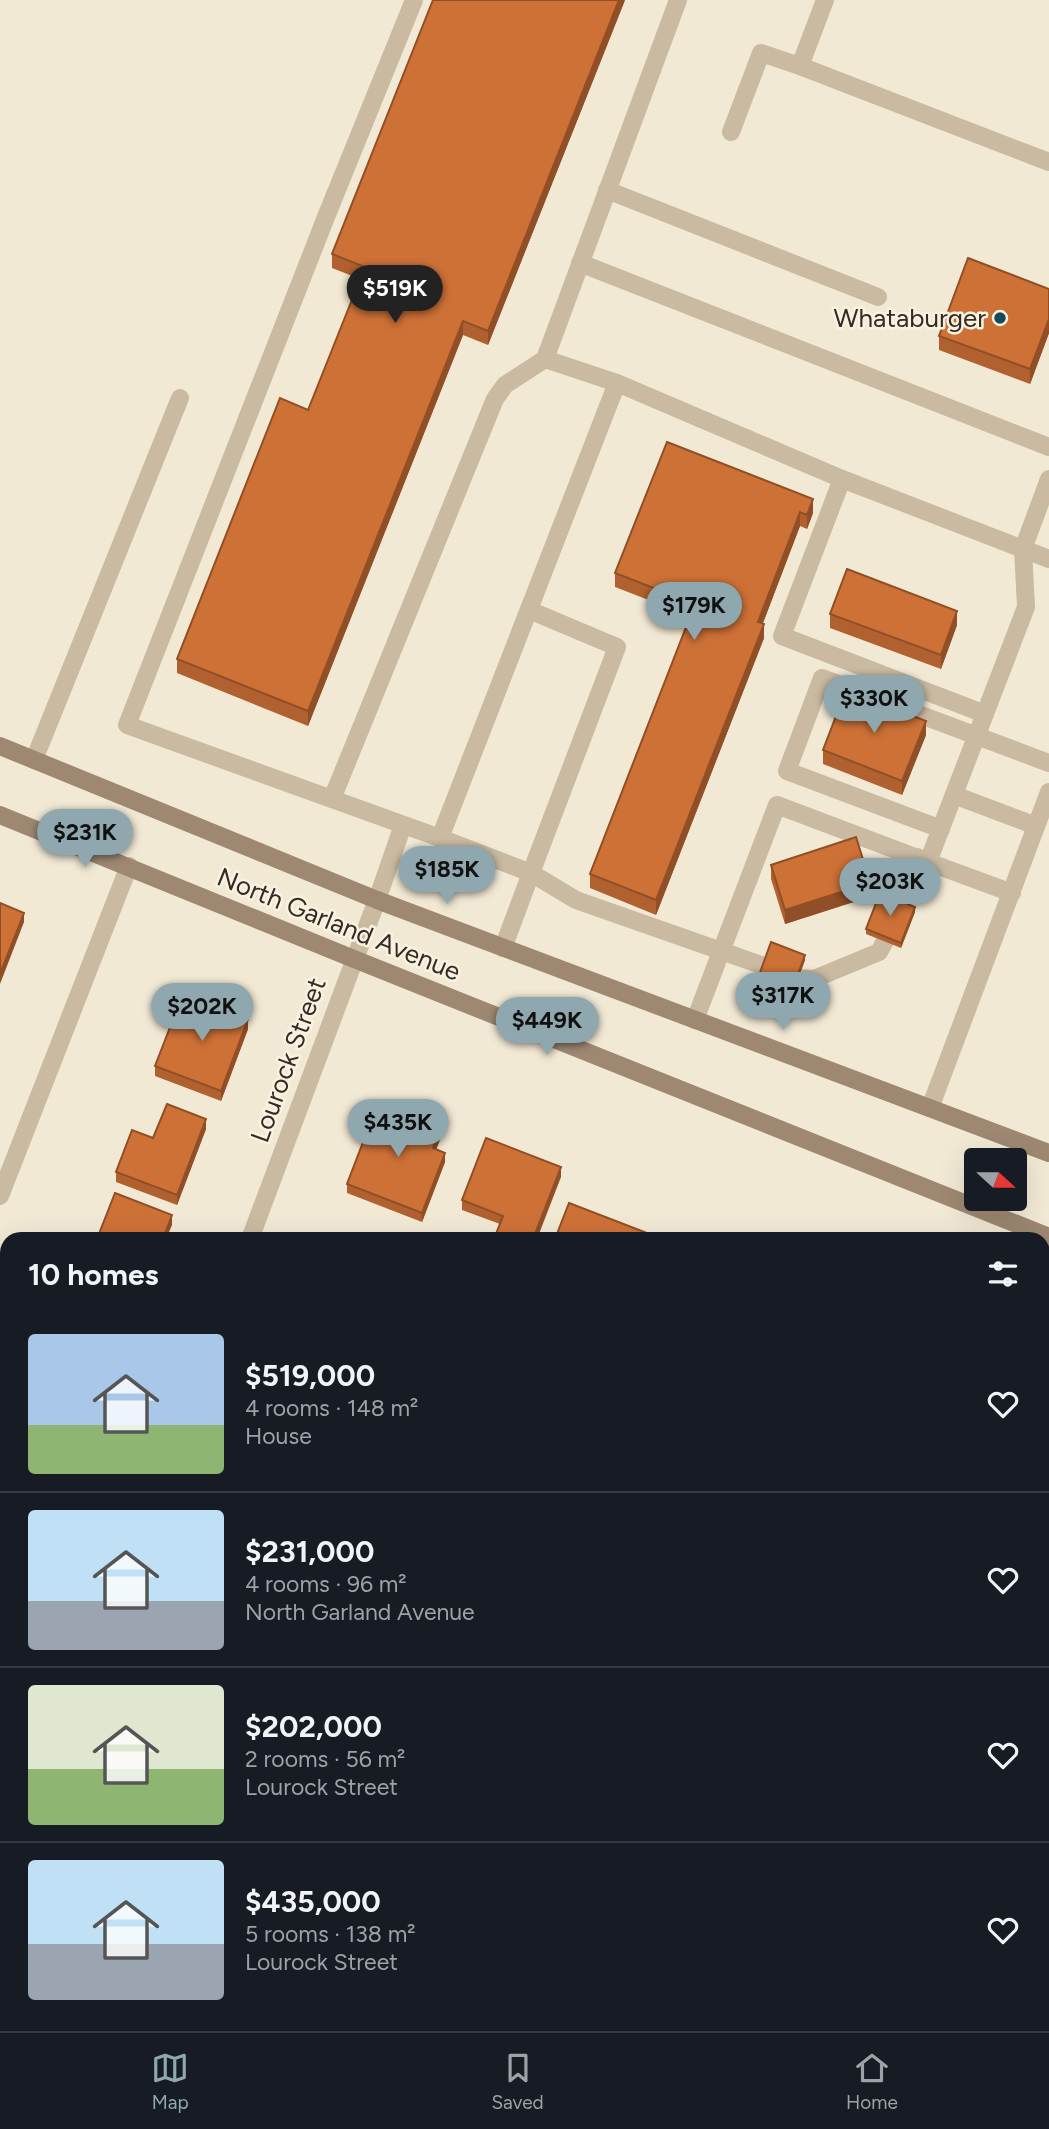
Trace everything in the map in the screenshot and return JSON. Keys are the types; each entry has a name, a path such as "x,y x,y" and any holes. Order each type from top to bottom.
{"main road":[{"name":"North Garland Avenue","path":"0,746 377,900 1049,1153"},
{"name":"North Garland Avenue","path":"0,815 1036,1232"}],"street":[{"path":"414,0 320,230 127,725 440,838 530,873 576,900 764,966"},
{"path":"332,799 495,399 505,384 545,359 678,0"},
{"path":"800,66 825,0"},
{"path":"731,132 761,53 1049,162"},
{"path":"607,190 878,297"},
{"path":"580,264 1049,447"},
{"path":"545,359 617,383 842,479 1049,559"},
{"path":"440,838 617,383"},
{"path":"34,760 180,398"},
{"path":"842,479 782,636 985,714"},
{"path":"898,906 941,829 1026,607 1023,549 1049,479"},
{"path":"503,948 617,647 529,610"},
{"path":"941,829 787,771 822,678 1049,763"},
{"path":"930,1108 1049,792"},
{"path":"954,795 1036,826"},
{"path":"695,1020 777,805 1012,893"},
{"name":"Lourock Street","path":"254,1232 403,825"},
{"path":"0,1196 129,866"},
{"path":"799,978 814,979 879,952 885,941"}],"building":[{"path":"433,0 619,0 488,331 463,321 308,711 177,659 280,398 308,410 365,267 332,254"},
{"name":"Whataburger","path":"968,258 1049,289 1049,319 1030,369 939,336"},
{"path":"667,442 813,499 807,515 800,512 758,622 764,624 656,900 590,874 695,604 615,573"},
{"path":"847,569 957,611 941,655 830,614"},
{"path":"846,690 926,721 902,781 823,750"},
{"path":"856,837 866,869 866,884 785,910 771,865"},
{"path":"880,893 915,907 901,943 866,929"},
{"path":"0,903 24,913 0,974"},
{"path":"771,942 805,955 792,990 758,978"},
{"path":"183,994 248,1019 221,1091 155,1066"},
{"path":"378,1103 441,1127 433,1148 445,1153 422,1213 347,1184"},
{"path":"167,1104 206,1119 177,1195 116,1172 132,1130 153,1138"},
{"path":"486,1138 561,1167 536,1232 497,1232 503,1216 462,1200"},
{"path":"115,1193 172,1215 166,1232 100,1232"},
{"path":"569,1203 645,1232 558,1232"}],"place":[{"name":"Whataburger","path":"1000,318"}]}
